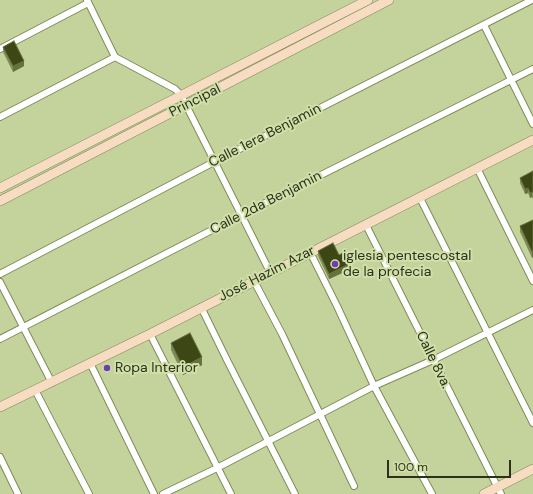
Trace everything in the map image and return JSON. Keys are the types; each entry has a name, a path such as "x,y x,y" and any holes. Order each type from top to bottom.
{"street":[{"name":"Principal","path":"0,188 368,0"},
{"name":"Principal","path":"0,202 390,0"},
{"name":"Calle 1era Benjamin","path":"0,274 214,162 532,0"},
{"path":"0,49 87,1 115,57 175,89 181,95 270,272"},
{"path":"484,25 533,124"},
{"path":"0,117 115,57"},
{"name":"Calle 2da Benjamin","path":"0,339 241,215 533,69"},
{"name":"José Hazim Azar","path":"0,407 150,334 477,168 532,143"},
{"path":"477,168 533,281"},
{"path":"420,198 533,423"},
{"name":"Calle 8va.","path":"366,225 500,490"},
{"path":"310,252 374,386 432,494"},
{"path":"254,280 282,334 354,486"},
{"path":"0,282 52,383"},
{"path":"201,307 295,494"},
{"path":"163,494 217,468 374,386 433,360 533,310"},
{"path":"150,334 231,494"},
{"path":"90,363 154,494"},
{"path":"35,390 89,494"},
{"path":"0,458 18,494"},
{"path":"484,494 500,490 533,469"}],"building":[{"path":"14,41 24,61 13,66 3,47"},
{"path":"533,171 533,193 530,193 528,188 525,189 520,178"},
{"path":"533,220 533,251 532,252 520,226"},
{"name":"iglesia pentescostal de la profecia","path":"333,243 339,255 345,252 351,263 329,274 318,251"},
{"path":"190,333 202,357 183,367 171,343"}],"place":[{"name":"iglesia pentescostal de la profecia","path":"335,264"},
{"name":"Ropa Interior","path":"107,368"}]}
